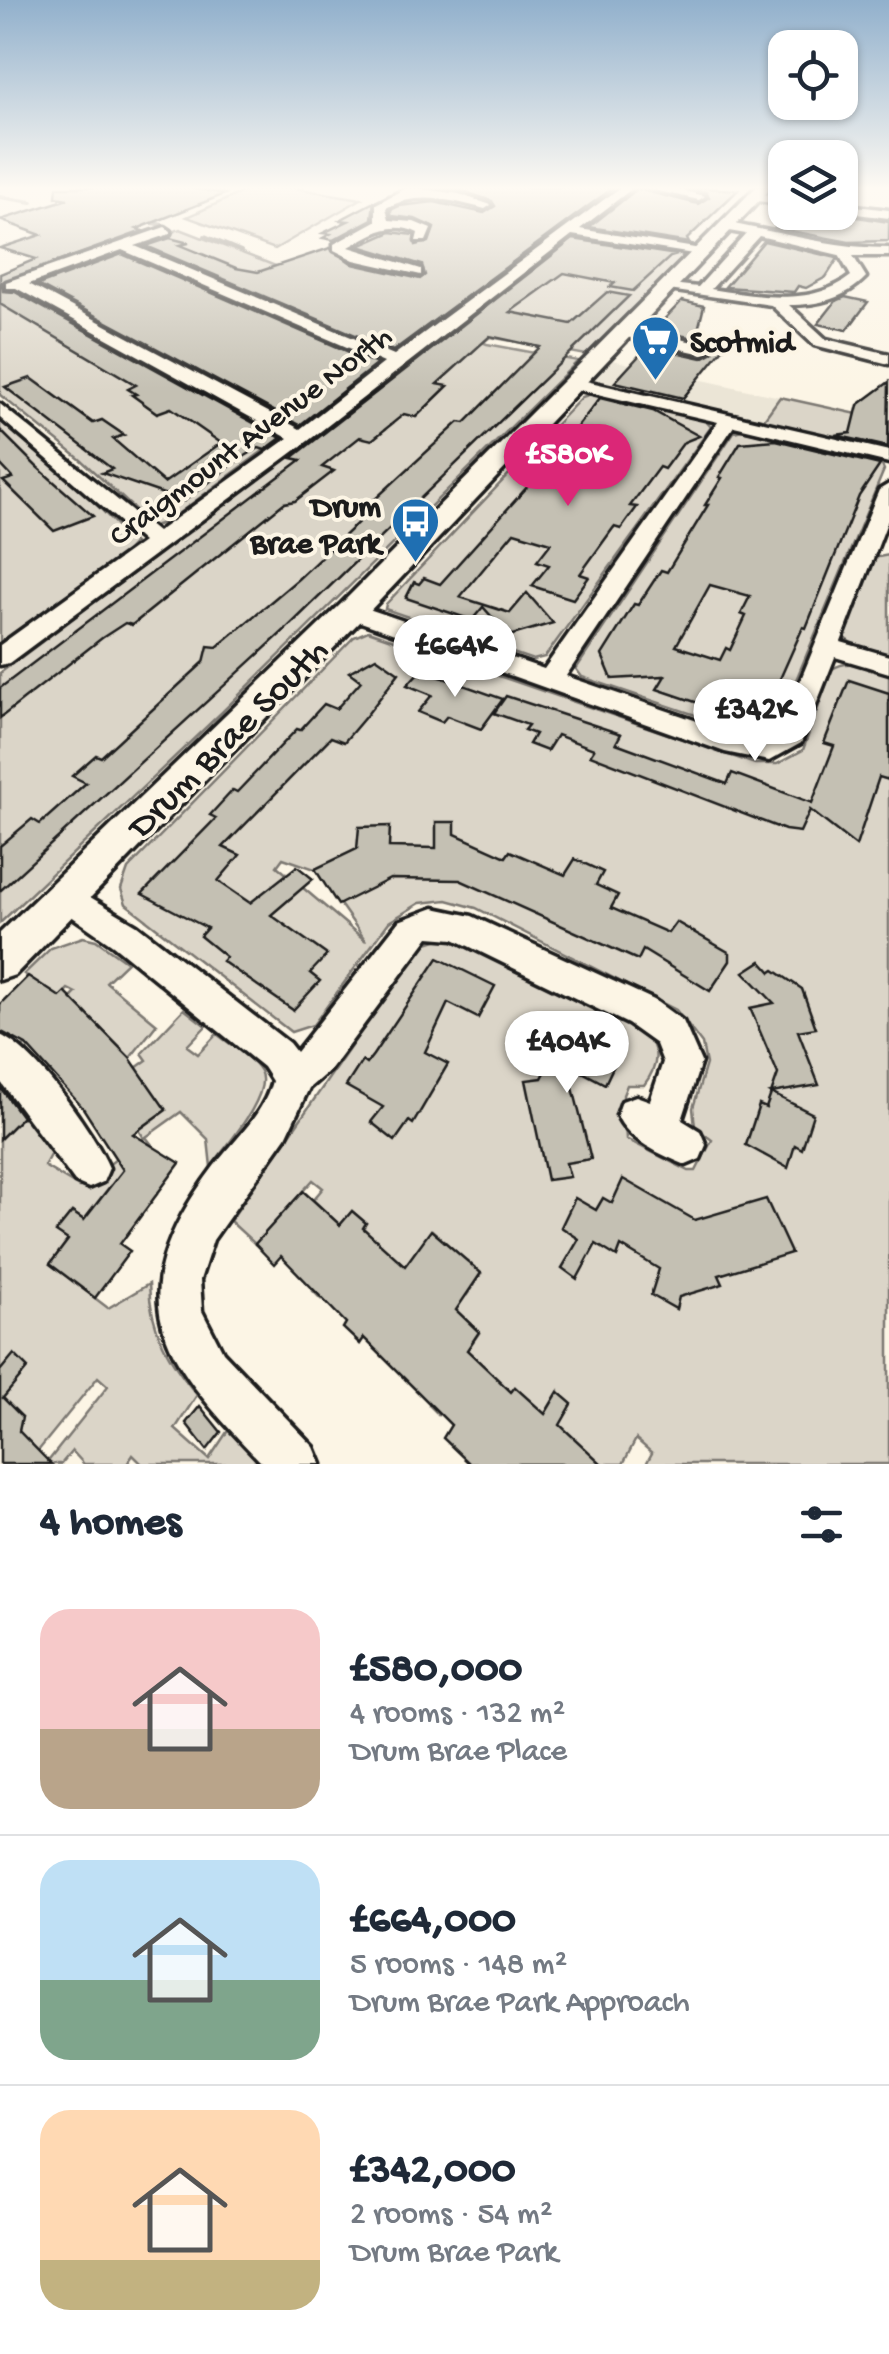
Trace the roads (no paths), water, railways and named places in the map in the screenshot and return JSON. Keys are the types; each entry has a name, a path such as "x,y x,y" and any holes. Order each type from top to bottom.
{"main road":[{"name":"Drum Brae South","path":"0,961 352,611 698,255"}],"street":[{"path":"8,286 96,255"},
{"path":"145,255 396,362"},
{"path":"356,255 416,272"},
{"name":"Craigmount Avenue North","path":"0,656 301,437 536,255"},
{"path":"700,292 722,255"},
{"path":"667,286 774,300 820,298 852,286 859,277 846,255"},
{"path":"8,286 140,347 301,437"},
{"path":"774,300 820,342 889,359"},
{"path":"623,332 691,349"},
{"path":"573,383 889,457"},
{"path":"0,409 143,533 158,541"},
{"path":"549,681 730,420"},
{"path":"352,611 735,745 769,751 791,736 825,646 878,546 889,490"},
{"path":"825,646 889,666"},
{"path":"65,895 125,935 276,1055 291,1085"},
{"path":"298,1464 211,1373 183,1329 178,1297 187,1246 291,1085 317,1058 411,931 430,921 460,926 641,1012 670,1033 682,1062 660,1130"},
{"path":"0,1053 42,1102 89,1168"}],"place":[{"name":"Scotmid","path":"655,382"},
{"name":"Drum Brae Park","path":"416,564"}]}
